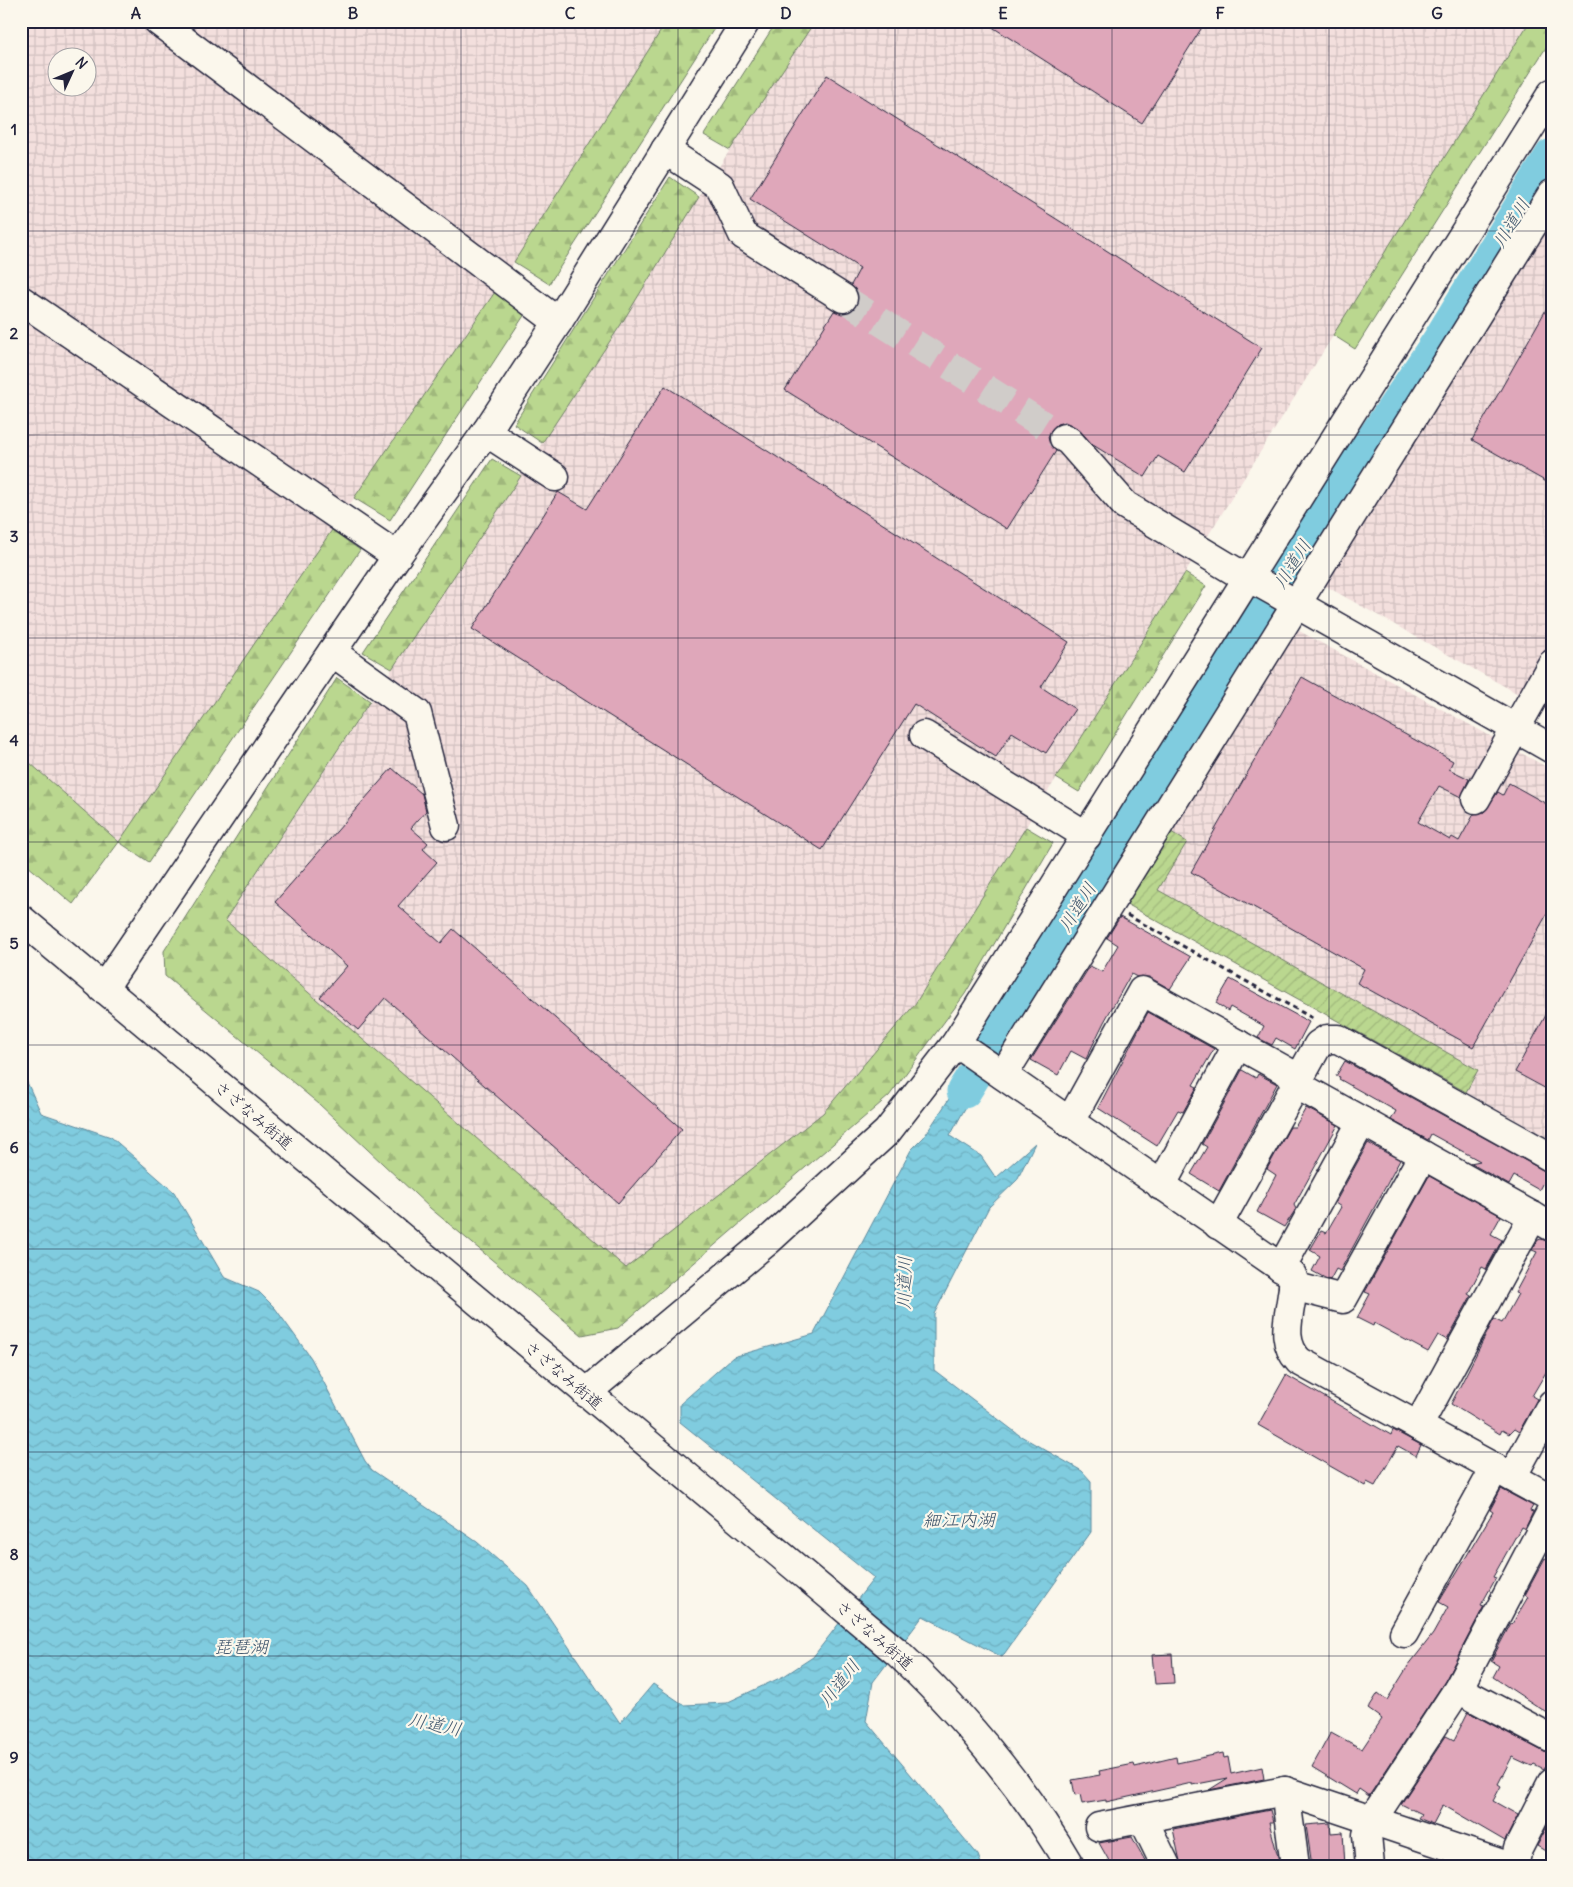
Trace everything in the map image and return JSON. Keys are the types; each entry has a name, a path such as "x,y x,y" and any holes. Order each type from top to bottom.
{"street":[{"path":"158,21 558,322"},
{"path":"104,988 397,556 486,432 558,322 746,21"},
{"path":"586,1394 769,1240 887,1132 963,1048 1087,836 1255,582 1552,93"},
{"path":"665,150 720,186 743,235 842,298"},
{"path":"1000,1073 1109,906 1293,603 1552,194"},
{"path":"21,300 397,556"},
{"path":"486,432 555,477"},
{"path":"1064,438 1069,441 1125,505 1255,582 1552,748"},
{"path":"332,652 417,713 446,826"},
{"path":"1476,798 1552,664"},
{"path":"924,735 1087,836"},
{"name":"さざなみ街道","path":"21,919 586,1394 898,1653 984,1744 1050,1832 1070,1866"},
{"path":"1069,1123 1142,991 1286,1071 1308,1090 1542,1222 1418,1426"},
{"path":"1218,1225 1318,1045 1327,1039 1338,1039 1552,1158"},
{"path":"1161,1186 1238,1044"},
{"path":"963,1048 1218,1225 1287,1277 1343,1299 1423,1155"},
{"path":"1362,1121 1287,1277 1286,1335 1290,1348 1305,1365 1552,1499"},
{"path":"1404,1633 1504,1472 1552,1404"},
{"path":"1370,1866 1367,1835 1372,1820 1458,1689 1552,1510"},
{"path":"1458,1689 1552,1739"},
{"path":"1514,1866 1518,1849 1552,1782"},
{"path":"1286,1791 1295,1866"},
{"path":"1099,1827 1286,1791 1508,1866"},
{"path":"1143,1819 1166,1866"}],"path":[{"path":"1109,906 1322,1024 1327,1039"}],"shaded area":[{"path":"21,21 667,21 497,289 119,842 21,755"},
{"path":"815,21 1530,21 915,1004 823,1113 626,1269 225,920 620,326 699,197"},
{"path":"1552,213 1552,713 1322,584"},
{"path":"1294,628 1552,770 1552,1140 1123,902"}],"green space":[{"path":"667,21 719,21 549,284 514,262"},
{"path":"777,21 815,21 730,150 704,135"},
{"path":"1530,21 1552,21 1552,38 1355,349 1333,335"},
{"path":"670,177 699,197 620,326 542,443 514,424"},
{"path":"497,289 527,311 390,520 354,498"},
{"path":"492,459 521,476 392,669 363,652"},
{"path":"332,530 360,550 149,862 119,842"},
{"path":"1185,573 1206,586 1079,792 1056,778"},
{"path":"337,678 370,701 225,920 626,1268 823,1113 915,1004 1026,827 1053,843 965,994 889,1096 618,1328 582,1335 430,1208 319,1104 165,976 164,951"},
{"path":"21,755 119,842 73,904 21,860"},
{"path":"1168,830 1187,842 1158,890 1478,1070 1466,1092 1123,902"}],"water":[{"name":"琵琶湖","path":"21,1069 41,1113 111,1137 174,1192 224,1277 259,1292 275,1308 311,1358 365,1461 372,1470 477,1542 528,1586 620,1723 653,1684 684,1705 726,1703 784,1676 813,1657 874,1578 680,1422 680,1404 733,1357 814,1334 911,1150 924,1137 968,1070 982,1077 950,1136 981,1156 996,1178 1035,1143 1017,1180 989,1207 934,1314 934,1370 1019,1435 1082,1471 1091,1481 1091,1532 1002,1657 923,1616 873,1682 866,1721 978,1855 982,1866 21,1866"}],"building":[{"path":"983,21 1206,21 1142,123"},
{"path":"827,75 1262,348 1185,472 1158,456 1145,477 1093,445 1077,428 1065,422 1057,424 1051,430 1048,437 1050,445 1056,451 1007,529 785,390 834,311 842,314 850,312 856,307 859,299 857,291 851,285 860,268 750,199"},
{"path":"1552,299 1552,485 1472,440"},
{"path":"665,386 1069,642 1041,687 1075,709 1046,753 1012,732 996,757 914,704 822,850 472,629 558,492 587,509"},
{"path":"1302,677 1453,761 1449,769 1469,779 1461,797 1439,786 1418,822 1450,840 1452,837 1459,841 1474,814 1484,812 1498,792 1503,795 1509,783 1552,807 1552,905 1473,1047 1357,983 1364,969 1191,872"},
{"path":"392,768 422,794 426,811 411,828 428,843 423,849 437,862 398,906 441,943 453,929 682,1129 618,1203 385,998 358,1030 320,997 347,966 275,902"},
{"path":"1120,917 1191,957 1170,989 1149,977 1137,977 1131,974 1086,1059 1071,1051 1058,1075 1031,1060 1090,966 1102,972 1118,945 1107,938"},
{"path":"1230,979 1309,1022 1295,1049 1276,1038 1272,1045 1258,1038 1264,1026 1230,1007 1228,1011 1216,1003"},
{"path":"1552,1004 1552,1092 1515,1072"},
{"path":"1148,1012 1214,1049 1193,1085 1197,1087 1183,1112 1178,1110 1157,1146 1098,1108"},
{"path":"1345,1061 1548,1173 1539,1190 1514,1176 1509,1185 1470,1163 1480,1161 1431,1134 1428,1140 1391,1120 1396,1111 1336,1076"},
{"path":"1242,1070 1256,1078 1258,1074 1277,1084 1219,1191 1191,1174 1207,1147 1202,1144"},
{"path":"1306,1108 1338,1125 1294,1205 1296,1209 1284,1227 1257,1212 1276,1175 1267,1169 1290,1127 1295,1127"},
{"path":"1368,1143 1400,1160 1340,1271 1336,1269 1330,1280 1312,1271 1320,1256 1310,1250 1321,1231 1326,1233 1341,1207 1335,1203"},
{"path":"1429,1176 1501,1216 1491,1234 1502,1240 1486,1269 1482,1267 1468,1294 1471,1296 1447,1340 1438,1335 1428,1352 1374,1323 1373,1326 1357,1318 1370,1294 1365,1292"},
{"path":"1541,1239 1552,1243 1552,1362 1532,1396 1537,1399 1519,1432 1514,1429 1509,1434 1502,1430 1500,1434 1451,1404 1494,1319 1502,1323 1518,1294 1515,1293 1537,1252 1532,1250 1538,1240"},
{"path":"1286,1375 1391,1435 1393,1430 1421,1445 1416,1456 1398,1446 1375,1486 1367,1482 1365,1486 1258,1425"},
{"path":"1501,1489 1533,1506 1530,1511 1533,1512 1525,1529 1521,1527 1493,1577 1496,1578 1481,1605 1484,1606 1445,1681 1369,1796 1359,1789 1356,1794 1312,1767 1331,1732 1362,1749 1382,1719 1368,1709 1378,1693 1387,1700 1408,1666 1433,1634 1448,1607 1439,1602 1493,1512 1490,1510"},
{"path":"1545,1558 1552,1561 1552,1716 1493,1677 1499,1666 1491,1661 1511,1623 1528,1597 1525,1595"},
{"path":"1172,1654 1174,1683 1155,1684 1152,1655"},
{"path":"1468,1712 1550,1755 1544,1769 1512,1757 1498,1784 1501,1786 1493,1801 1518,1815 1505,1841 1443,1805 1433,1824 1418,1818 1421,1814 1401,1804 1446,1736 1454,1740"},
{"path":"1223,1753 1224,1758 1228,1757 1231,1774 1262,1767 1264,1779 1209,1790 1228,1778 1192,1785 1192,1783 1106,1802 1106,1800 1082,1804 1080,1794 1075,1795 1072,1780 1100,1775 1099,1771 1134,1764 1135,1767 1176,1757 1177,1763"},
{"path":"1270,1810 1273,1822 1269,1822 1279,1861 1263,1866 1181,1866 1173,1829"},
{"path":"1552,1817 1552,1855 1537,1846"},
{"path":"1330,1823 1331,1833 1343,1832 1345,1866 1312,1866 1306,1825"},
{"path":"1132,1837 1148,1866 1112,1866 1099,1843"}],"waterway":[{"name":"川道川","path":"964,1091 1305,542 1438,343 1552,156"},
{"name":"川道川","path":"1539,175 1552,172"}],"tunnel":[{"path":"843,298 1064,438"}],"water label":[{"name":"細江内湖","path":"959,1519"}]}
